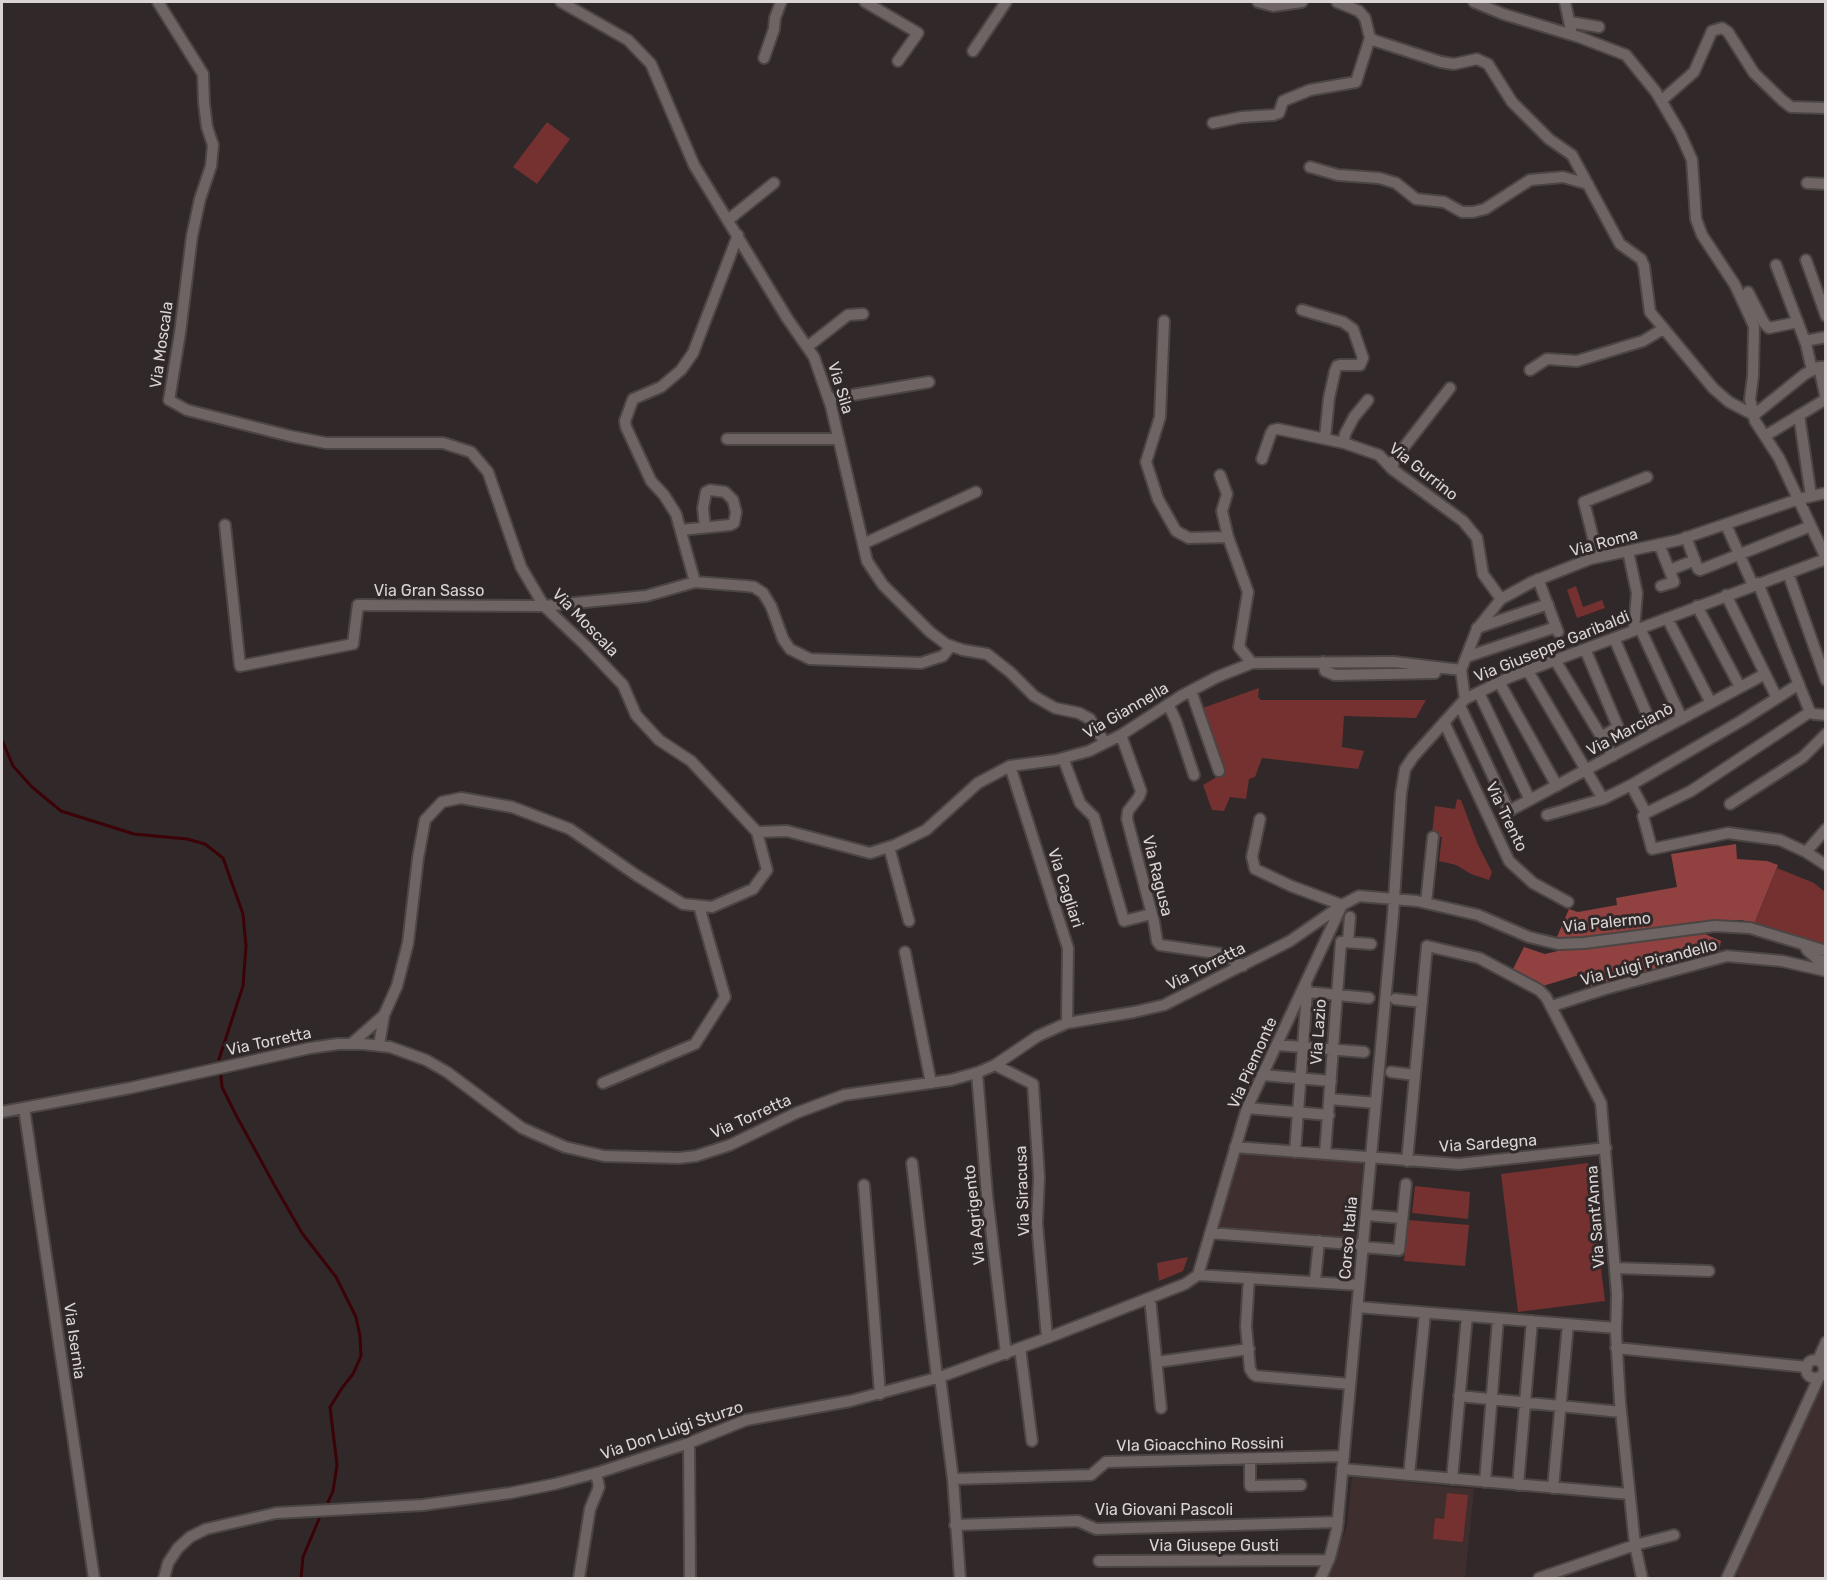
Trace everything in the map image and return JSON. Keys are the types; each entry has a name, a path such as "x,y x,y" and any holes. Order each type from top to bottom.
{"street":[{"name":"Via Moscala","path":"158,2 203,74 207,127 213,145 211,166 200,199 192,236 169,400 186,410 326,443 442,443 471,452 488,472 521,567 544,606 623,685 636,715 659,740 691,760 757,832 767,870 753,889 712,907 699,906"},
{"name":"Via Sila","path":"561,2 628,40 651,64 694,165 787,318 814,357 829,399 867,561 883,585 930,633 951,646 987,654 1010,672 1034,696 1055,708 1079,713 1090,719 1105,743"},
{"path":"764,58 781,2"},
{"path":"865,2 918,33 898,61"},
{"path":"973,51 1006,2"},
{"path":"1258,2 1273,6 1302,2"},
{"path":"1213,123 1242,117 1273,115 1279,113 1283,101 1310,90 1356,82 1370,38 1365,18 1359,11 1337,2"},
{"path":"1474,2 1626,55 1661,101 1680,133 1692,160 1696,219 1702,235 1735,285 1754,326 1750,399 1755,421 1779,458 1826,558"},
{"path":"1565,2 1572,35"},
{"path":"1570,22 1599,27"},
{"path":"1661,101 1694,72 1712,31 1722,28 1728,32 1754,73 1791,107 1826,108"},
{"path":"1370,38 1442,62 1454,64 1477,59 1485,61 1512,102 1550,139 1572,155 1620,244 1641,259 1650,312 1713,388 1729,402 1754,415"},
{"path":"1310,167 1338,175 1379,178 1396,183 1416,199 1444,202 1462,212 1485,209 1530,180 1563,177 1588,184"},
{"path":"728,220 774,183"},
{"path":"1807,183 1826,184"},
{"path":"695,582 676,514 664,495 651,481 625,420 633,399 661,387 681,370 693,353 738,235"},
{"path":"1806,260 1820,284 1825,312"},
{"path":"1765,436 1826,399 1819,368 1805,341 1776,266"},
{"path":"1748,292 1768,328 1798,322"},
{"path":"1302,310 1342,322 1353,329 1363,358 1360,365 1337,366 1329,398 1325,438"},
{"path":"807,347 848,315 863,314"},
{"path":"1164,321 1160,417 1146,462 1158,499 1176,531 1189,538 1228,537"},
{"path":"1530,370 1547,359 1577,361 1643,340 1663,329"},
{"path":"1805,341 1826,337"},
{"path":"1754,415 1804,374 1819,368"},
{"path":"829,399 929,382"},
{"path":"1392,470 1394,460 1450,388"},
{"path":"1344,443 1345,434 1354,417 1368,400"},
{"path":"1799,416 1811,496"},
{"name":"Via Gurrino","path":"1262,459 1273,429 1325,438 1379,455 1392,470 1462,521 1477,538 1483,574 1501,599"},
{"path":"727,439 839,439"},
{"path":"1220,475 1227,494 1222,511 1228,537 1248,592 1239,647 1252,663"},
{"path":"1598,557 1584,502 1647,477"},
{"path":"863,544 976,492"},
{"name":"Via Roma","path":"1509,811 1463,703 1461,670 1477,628 1501,599 1538,579 1598,557 1686,537 1799,499 1826,493"},
{"name":"Via Gran Sasso","path":"225,525 240,666 353,644 358,606 544,606"},
{"path":"1726,525 1756,584 1810,712 1826,715"},
{"path":"1686,537 1700,570 1811,526"},
{"path":"681,530 705,527"},
{"path":"1659,544 1674,582 1661,586"},
{"path":"1628,551 1637,593 1637,629 1682,719"},
{"name":"Via Giuseppe Garibaldi","path":"1394,898 1401,793 1405,769 1463,703 1499,682 1826,558"},
{"path":"1670,570 1695,560"},
{"path":"1788,573 1826,680"},
{"path":"1466,657 1557,630 1538,579"},
{"path":"544,606 646,596 695,582 746,586 754,587 763,593 771,606 783,639 790,649 810,659 921,663 943,656 951,646"},
{"path":"1726,595 1777,698"},
{"path":"1477,628 1548,604"},
{"path":"1697,606 1740,687"},
{"path":"1667,618 1711,703"},
{"path":"1614,638 1655,733"},
{"path":"1585,649 1618,727 1601,736"},
{"path":"1555,660 1613,756"},
{"path":"1323,662 1325,671 1335,675 1435,673"},
{"name":"Via Giannella","path":"757,832 787,831 870,853 889,847 926,830 978,783 1010,766 1063,758 1089,751 1121,735 1191,691 1217,677 1252,663 1394,662 1461,670"},
{"path":"1528,671 1603,799"},
{"name":"Via Marcianò","path":"1509,811 1765,674"},
{"path":"1499,682 1557,786"},
{"path":"1547,815 1603,799 1631,785 1799,684"},
{"path":"1191,691 1219,771"},
{"path":"1479,693 1530,801"},
{"path":"1168,704 1194,775"},
{"path":"1645,814 1691,791 1810,712"},
{"name":"Via Trento","path":"1444,722 1509,861 1533,883 1568,902"},
{"path":"1730,804 1803,757 1826,734"},
{"name":"Via Ragusa","path":"1121,735 1141,791 1128,811 1127,819 1157,941 1160,945 1223,954 1243,966"},
{"path":"1063,758 1080,803 1094,817 1124,921 1151,914"},
{"name":"Via Cagliari","path":"1010,766 1068,948 1067,1023"},
{"path":"1631,785 1645,814 1653,849 1728,833 1780,840 1806,852 1826,865"},
{"path":"378,1045 384,1015 397,986 408,943 425,820 442,802 461,798 512,807 570,829 683,904 699,906 725,997 695,1044 603,1083"},
{"path":"1260,819 1252,856 1255,868 1291,886 1342,905"},
{"path":"1806,852 1826,829"},
{"path":"1426,903 1433,837"},
{"path":"889,847 909,921"},
{"name":"Via Torretta","path":"2,1112 130,1088 310,1048 351,1044 378,1045 407,1052 447,1071 506,1117 545,1140 585,1153 625,1158 696,1156 730,1145 777,1122 838,1097 931,1083 976,1073 995,1065 1038,1036 1067,1023 1164,1005 1290,941 1359,896 1394,898"},
{"name":"Via Palermo","path":"1394,898 1478,915 1528,937 1557,944 1584,943 1715,926 1750,928 1826,951"},
{"name":"Corso Italia","path":"1321,1578 1329,1560 1338,1522 1394,898"},
{"name":"Via Piemonte","path":"1198,1275 1247,1108 1307,988 1342,905"},
{"name":"Via Lazio","path":"1325,1154 1341,942 1348,941 1350,917"},
{"path":"1345,942 1371,944"},
{"path":"1803,944 1806,950 1817,959 1826,962"},
{"name":"Via Sant'Anna","path":"1422,1002 1427,946 1479,958 1539,990 1552,1006 1601,1103 1617,1294 1616,1328 1621,1412 1635,1545 1642,1578"},
{"path":"905,952 931,1083"},
{"name":"Via Luigi Pirandello","path":"1552,1006 1726,956 1782,961 1826,971"},
{"path":"1296,1152 1307,988 1337,995 1369,998"},
{"path":"1395,999 1422,1002 1407,1161"},
{"path":"351,1044 384,1015"},
{"path":"1277,1045 1364,1052"},
{"name":"Via Siracusa","path":"995,1065 1033,1084 1039,1177 1037,1223 1047,1338"},
{"path":"1391,1072 1415,1074"},
{"name":"Via Agrigento","path":"976,1073 987,1195 1006,1354"},
{"path":"1262,1075 1331,1081"},
{"path":"1330,1099 1376,1103"},
{"name":"Via Isernia","path":"24,1108 94,1578"},
{"path":"1247,1108 1329,1114"},
{"name":"Via Sardegna","path":"1235,1147 1459,1164 1606,1148"},
{"path":"912,1163 953,1479 960,1578"},
{"path":"1210,1233 1399,1250 1406,1184"},
{"path":"864,1185 880,1394"},
{"path":"1366,1215 1402,1218"},
{"path":"1315,1281 1318,1241"},
{"path":"1615,1268 1709,1271"},
{"path":"1198,1275 1359,1285"},
{"name":"Via Don Luigi Sturzo","path":"164,1578 168,1563 178,1548 206,1529 276,1513 423,1506 555,1484 689,1443 746,1420 880,1394 939,1378 1150,1298 1185,1284 1198,1275"},
{"path":"1249,1278 1246,1326 1250,1369 1256,1376 1350,1384"},
{"path":"1150,1298 1161,1408"},
{"path":"1357,1307 1616,1328"},
{"path":"1409,1475 1425,1312"},
{"path":"1452,1479 1467,1316"},
{"path":"1485,1482 1498,1319"},
{"path":"1518,1485 1532,1321"},
{"path":"1553,1488 1568,1324"},
{"path":"1818,1360 1825,1345"},
{"path":"1020,1348 1032,1442"},
{"path":"1617,1348 1807,1367"},
{"path":"1156,1362 1249,1349"},
{"path":"1728,1578 1818,1379 1823,1374 1823,1363 1818,1360 1810,1362 1807,1372 1818,1379"},
{"path":"1459,1396 1621,1412"},
{"path":"689,1443 690,1578"},
{"name":"VIa Gioacchino Rossini","path":"953,1479 1091,1475 1106,1462 1344,1456"},
{"path":"1250,1459 1250,1486 1300,1485"},
{"path":"1342,1469 1629,1494"},
{"path":"579,1578 590,1509 599,1486 596,1473"},
{"name":"Via Giovani Pascoli","path":"955,1526 1078,1521 1096,1529 1338,1522"},
{"path":"1539,1578 1635,1545 1674,1535"},
{"name":"Via Giusepe Gusti","path":"1099,1561 1329,1560"}],"shaded area":[{"path":"547,122 570,139 537,184 513,167"},
{"path":"1576,586 1583,607 1602,600 1605,608 1577,618 1567,590"},
{"path":"1259,688 1258,697 1261,700 1426,700 1416,718 1344,716 1342,747 1364,751 1358,769 1262,758 1255,777 1249,779 1246,799 1230,797 1224,811 1212,810 1203,785 1215,778 1219,771 1197,710"},
{"path":"1457,799 1461,800 1478,845 1492,872 1489,880 1471,874 1456,865 1439,861 1442,837 1432,834 1435,806 1455,809"},
{"path":"1736,844 1737,859 1767,861 1778,865 1754,924 1742,920 1715,920 1645,931 1556,939 1569,909 1578,912 1617,905 1616,898 1677,887 1671,854"},
{"path":"1777,868 1814,883 1825,892 1825,945 1754,924"},
{"path":"1704,931 1705,934 1721,941 1719,951 1587,991 1579,975 1543,986 1513,969 1524,947 1545,954"},
{"path":"1238,1152 1363,1163 1356,1242 1216,1231"},
{"path":"1588,1163 1605,1301 1518,1312 1501,1174"},
{"path":"1415,1186 1470,1192 1468,1219 1412,1213"},
{"path":"1408,1220 1469,1225 1465,1266 1404,1261"},
{"path":"1188,1257 1183,1271 1159,1281 1157,1263"},
{"path":"1825,1378 1825,1578 1742,1578 1736,1575"},
{"path":"1352,1477 1474,1489 1465,1578 1326,1578 1347,1527"},
{"path":"1447,1493 1468,1495 1463,1542 1433,1539 1435,1518 1444,1519"}],"waterway":[{"path":"2,740 13,766 32,787 61,811 134,834 187,839 205,844 223,858 243,914 246,946 243,986 219,1059"},
{"path":"221,1076 222,1087 276,1188 302,1233 336,1277 356,1317 361,1356 353,1374 330,1407 337,1465 333,1491 328,1502"},
{"path":"301,1578 303,1557 319,1519"}]}
